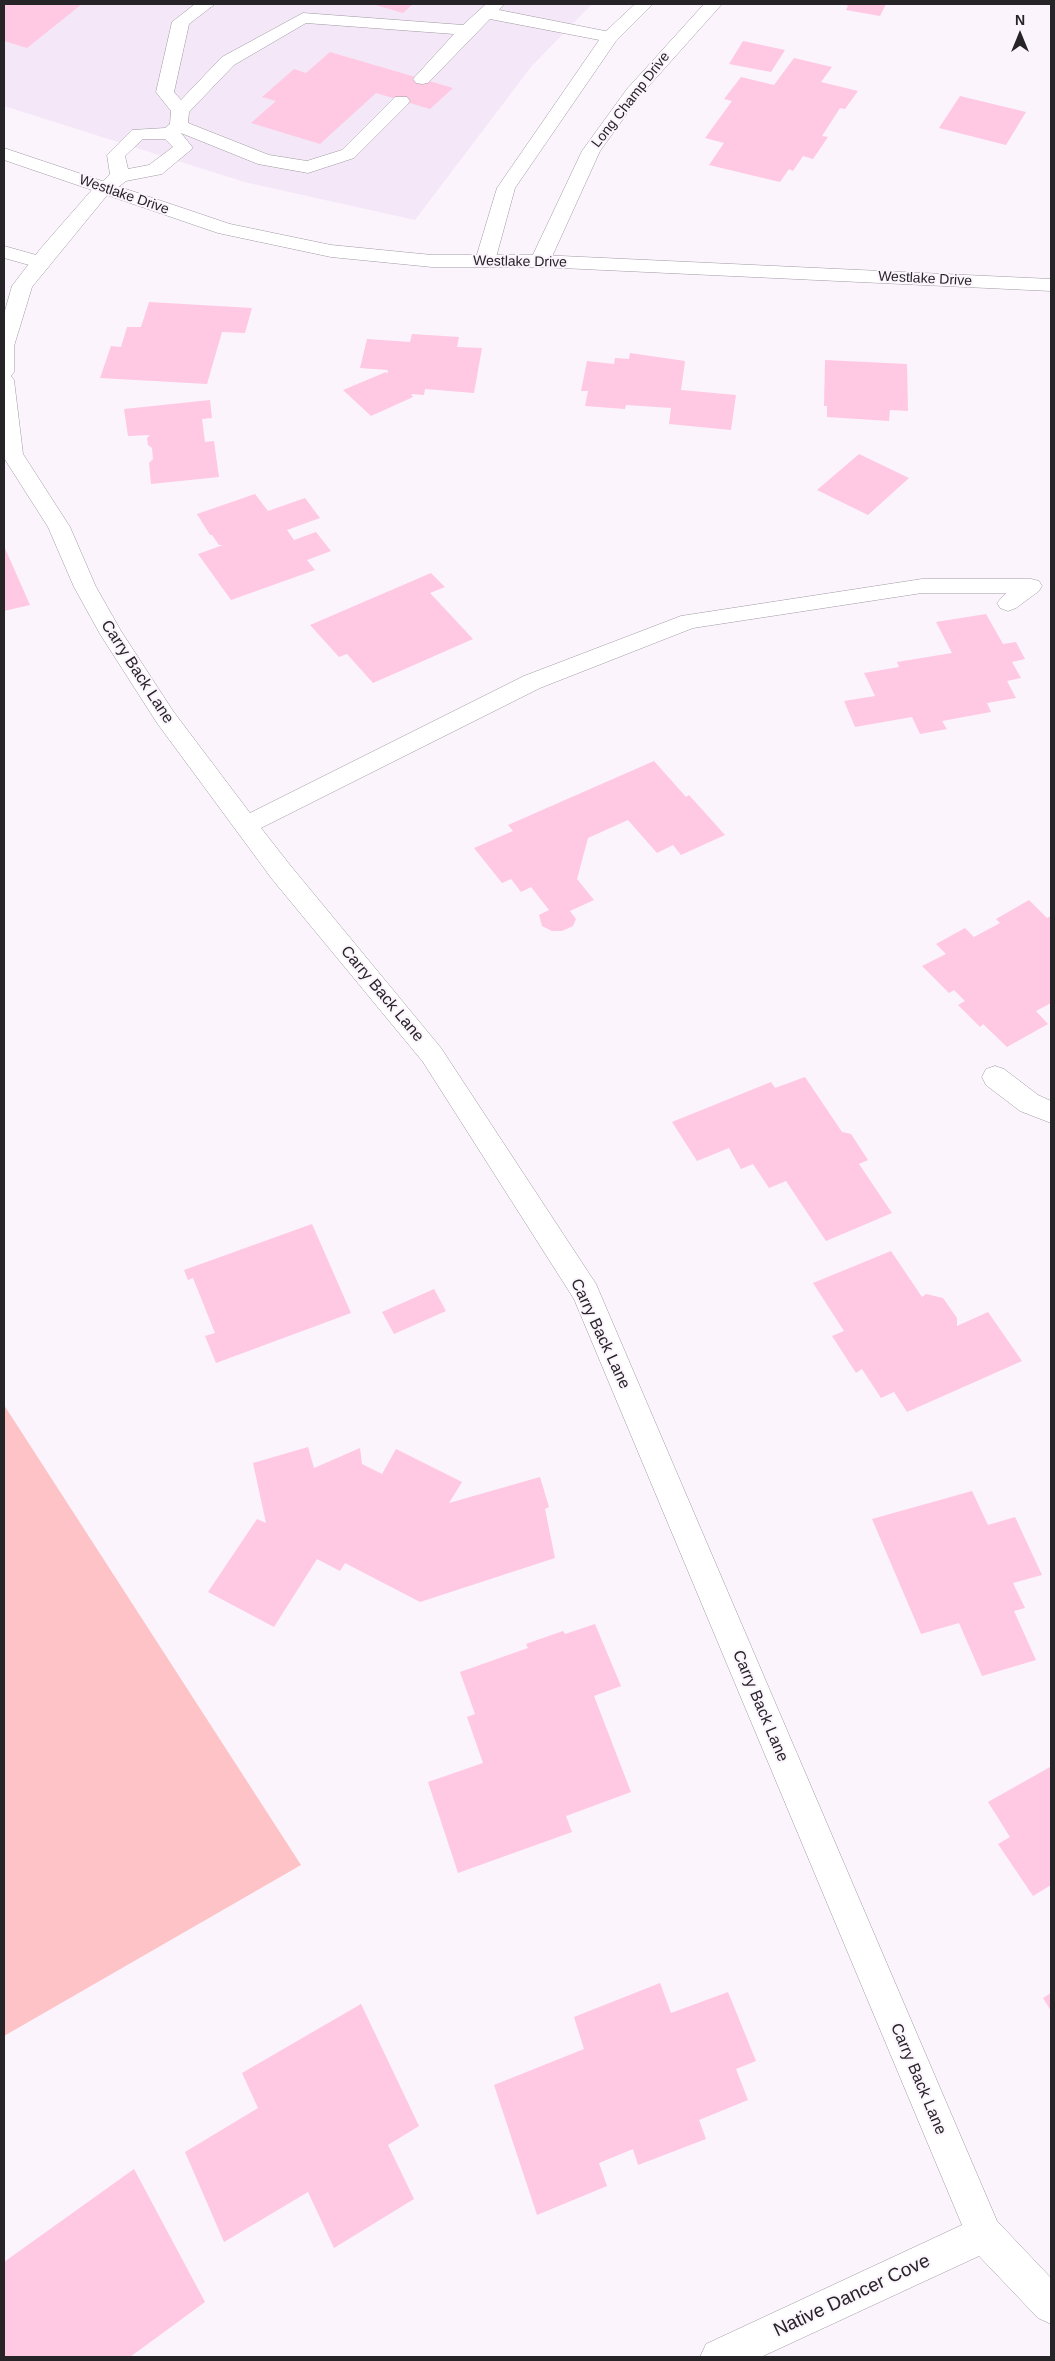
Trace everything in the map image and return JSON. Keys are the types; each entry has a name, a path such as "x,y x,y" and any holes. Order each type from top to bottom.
{"street":[{"path":"4,372 4,346 22,286 40,262 104,188 120,176 156,170 184,148 165,92 181,22 206,4"},
{"path":"485,261 506,188 610,37 644,4"},
{"name":"Long Champ Drive","path":"540,261 591,151 633,93 713,4"},
{"path":"422,79 467,30 491,8 610,37"},
{"path":"120,176 116,155 138,134 176,123 228,62 303,18 467,30"},
{"path":"176,123 265,160 308,167 348,154 400,101"},
{"name":"Westlake Drive","path":"4,154 225,229 331,251 432,261 540,261 1051,285"},
{"path":"4,252 40,262"},
{"name":"Carry Back Lane","path":"4,380 8,455 59,527 85,587 111,634 165,716 281,872 432,1055 586,1293 984,2234 1051,2305"},
{"path":"246,825 532,682 689,621 922,586 1031,586 1008,602"},
{"path":"995,1077 1030,1103 1051,1112"},
{"name":"Native Dancer Cove","path":"719,2357 984,2234"}],"shaded area":[{"path":"4,4 592,4 531,67 415,220 244,182 4,106"},
{"path":"4,1405 301,1865 4,2036"}],"building":[{"path":"4,4 82,4 27,48 4,41"},
{"path":"372,4 413,4 403,13"},
{"path":"843,4 886,4 880,16 846,10 848,6"},
{"path":"743,41 785,50 771,72 729,64"},
{"path":"330,52 453,88 430,109 376,93 320,144 251,123 276,101 262,97 294,69 306,73"},
{"path":"794,58 832,67 821,82 858,91 845,109 840,108 822,136 828,137 813,159 803,156 793,171 789,169 780,182 709,165 724,143 705,138 732,101 724,99 741,77 774,85"},
{"path":"960,96 1026,112 1006,145 939,128"},
{"path":"149,302 252,308 245,333 222,332 207,384 100,378 111,346 121,347 127,327 141,327"},
{"path":"412,334 459,337 457,347 482,348 474,393 425,389 424,395 411,394 413,397 371,416 343,390 386,372 387,374 388,370 360,368 367,339 410,342"},
{"path":"630,353 685,361 681,390 736,395 731,430 669,424 671,408 626,405 625,409 585,406 588,391 581,391 587,361 614,364 615,358 629,359"},
{"path":"825,360 907,364 908,411 890,410 889,421 827,417 827,406 824,406"},
{"path":"210,400 212,418 202,419 205,442 214,441 219,477 151,484 149,463 153,459 152,448 148,445 147,438 150,435 128,436 124,409"},
{"path":"859,454 909,478 868,515 817,490"},
{"path":"255,494 268,511 305,498 320,518 287,530 294,540 316,532 331,551 307,560 315,570 231,600 198,554 223,545 219,545 210,535 197,514"},
{"path":"4,546 30,605 4,611"},
{"path":"431,573 445,587 430,593 473,639 373,683 347,654 339,657 310,625"},
{"path":"986,614 1003,644 1016,642 1025,659 1012,662 1021,678 1007,681 1016,698 987,703 991,712 942,721 947,729 920,734 912,717 855,727 844,701 875,696 864,673 899,667 897,662 952,653 936,622"},
{"path":"654,761 686,797 689,795 725,835 681,855 673,845 657,853 628,820 588,838 577,879 594,900 570,911 576,919 573,926 562,931 552,931 542,926 539,915 549,910 531,887 521,892 511,879 502,883 474,848 513,831 508,825"},
{"path":"1029,900 1047,918 1051,916 1051,1003 1036,1011 1048,1024 1007,1047 983,1024 980,1027 958,1005 965,1001 954,990 949,993 922,966 946,954 936,944 965,928 974,937 1000,923 996,919"},
{"path":"805,1077 842,1132 851,1134 868,1160 859,1164 892,1213 826,1241 786,1181 769,1188 753,1164 741,1169 729,1148 697,1161 672,1122 771,1082 775,1088"},
{"path":"312,1224 351,1313 216,1363 205,1336 215,1333 193,1278 188,1280 184,1270"},
{"path":"891,1251 922,1297 926,1294 943,1298 957,1318 957,1326 988,1312 1022,1361 907,1412 894,1392 881,1398 862,1369 856,1373 832,1336 844,1331 813,1283"},
{"path":"434,1289 446,1311 394,1334 382,1312"},
{"path":"308,1447 314,1468 360,1448 362,1464 382,1474 396,1449 462,1482 449,1503 540,1477 549,1507 545,1509 555,1558 420,1602 345,1563 340,1571 317,1559 274,1627 208,1592 257,1519 266,1523 253,1463"},
{"path":"972,1491 988,1525 1015,1517 1042,1575 1013,1583 1025,1608 1014,1611 1036,1660 982,1676 959,1623 921,1634 872,1519"},
{"path":"595,1624 621,1686 594,1696 631,1792 566,1816 572,1832 458,1873 428,1782 483,1763 467,1717 475,1714 460,1672 528,1648 526,1644 563,1631 565,1634"},
{"path":"1050,1767 1051,1885 1033,1896 998,1844 1010,1837 988,1802"},
{"path":"660,1983 671,2013 728,1992 756,2061 736,2069 748,2100 699,2120 706,2139 638,2165 633,2149 599,2163 607,2186 537,2215 494,2085 584,2049 574,2017"},
{"path":"1051,1993 1051,2011 1043,1998"},
{"path":"361,2004 419,2126 388,2145 414,2199 334,2248 308,2192 224,2242 185,2152 258,2108 242,2073"},
{"path":"134,2169 205,2302 130,2357 4,2357 4,2262"}]}
